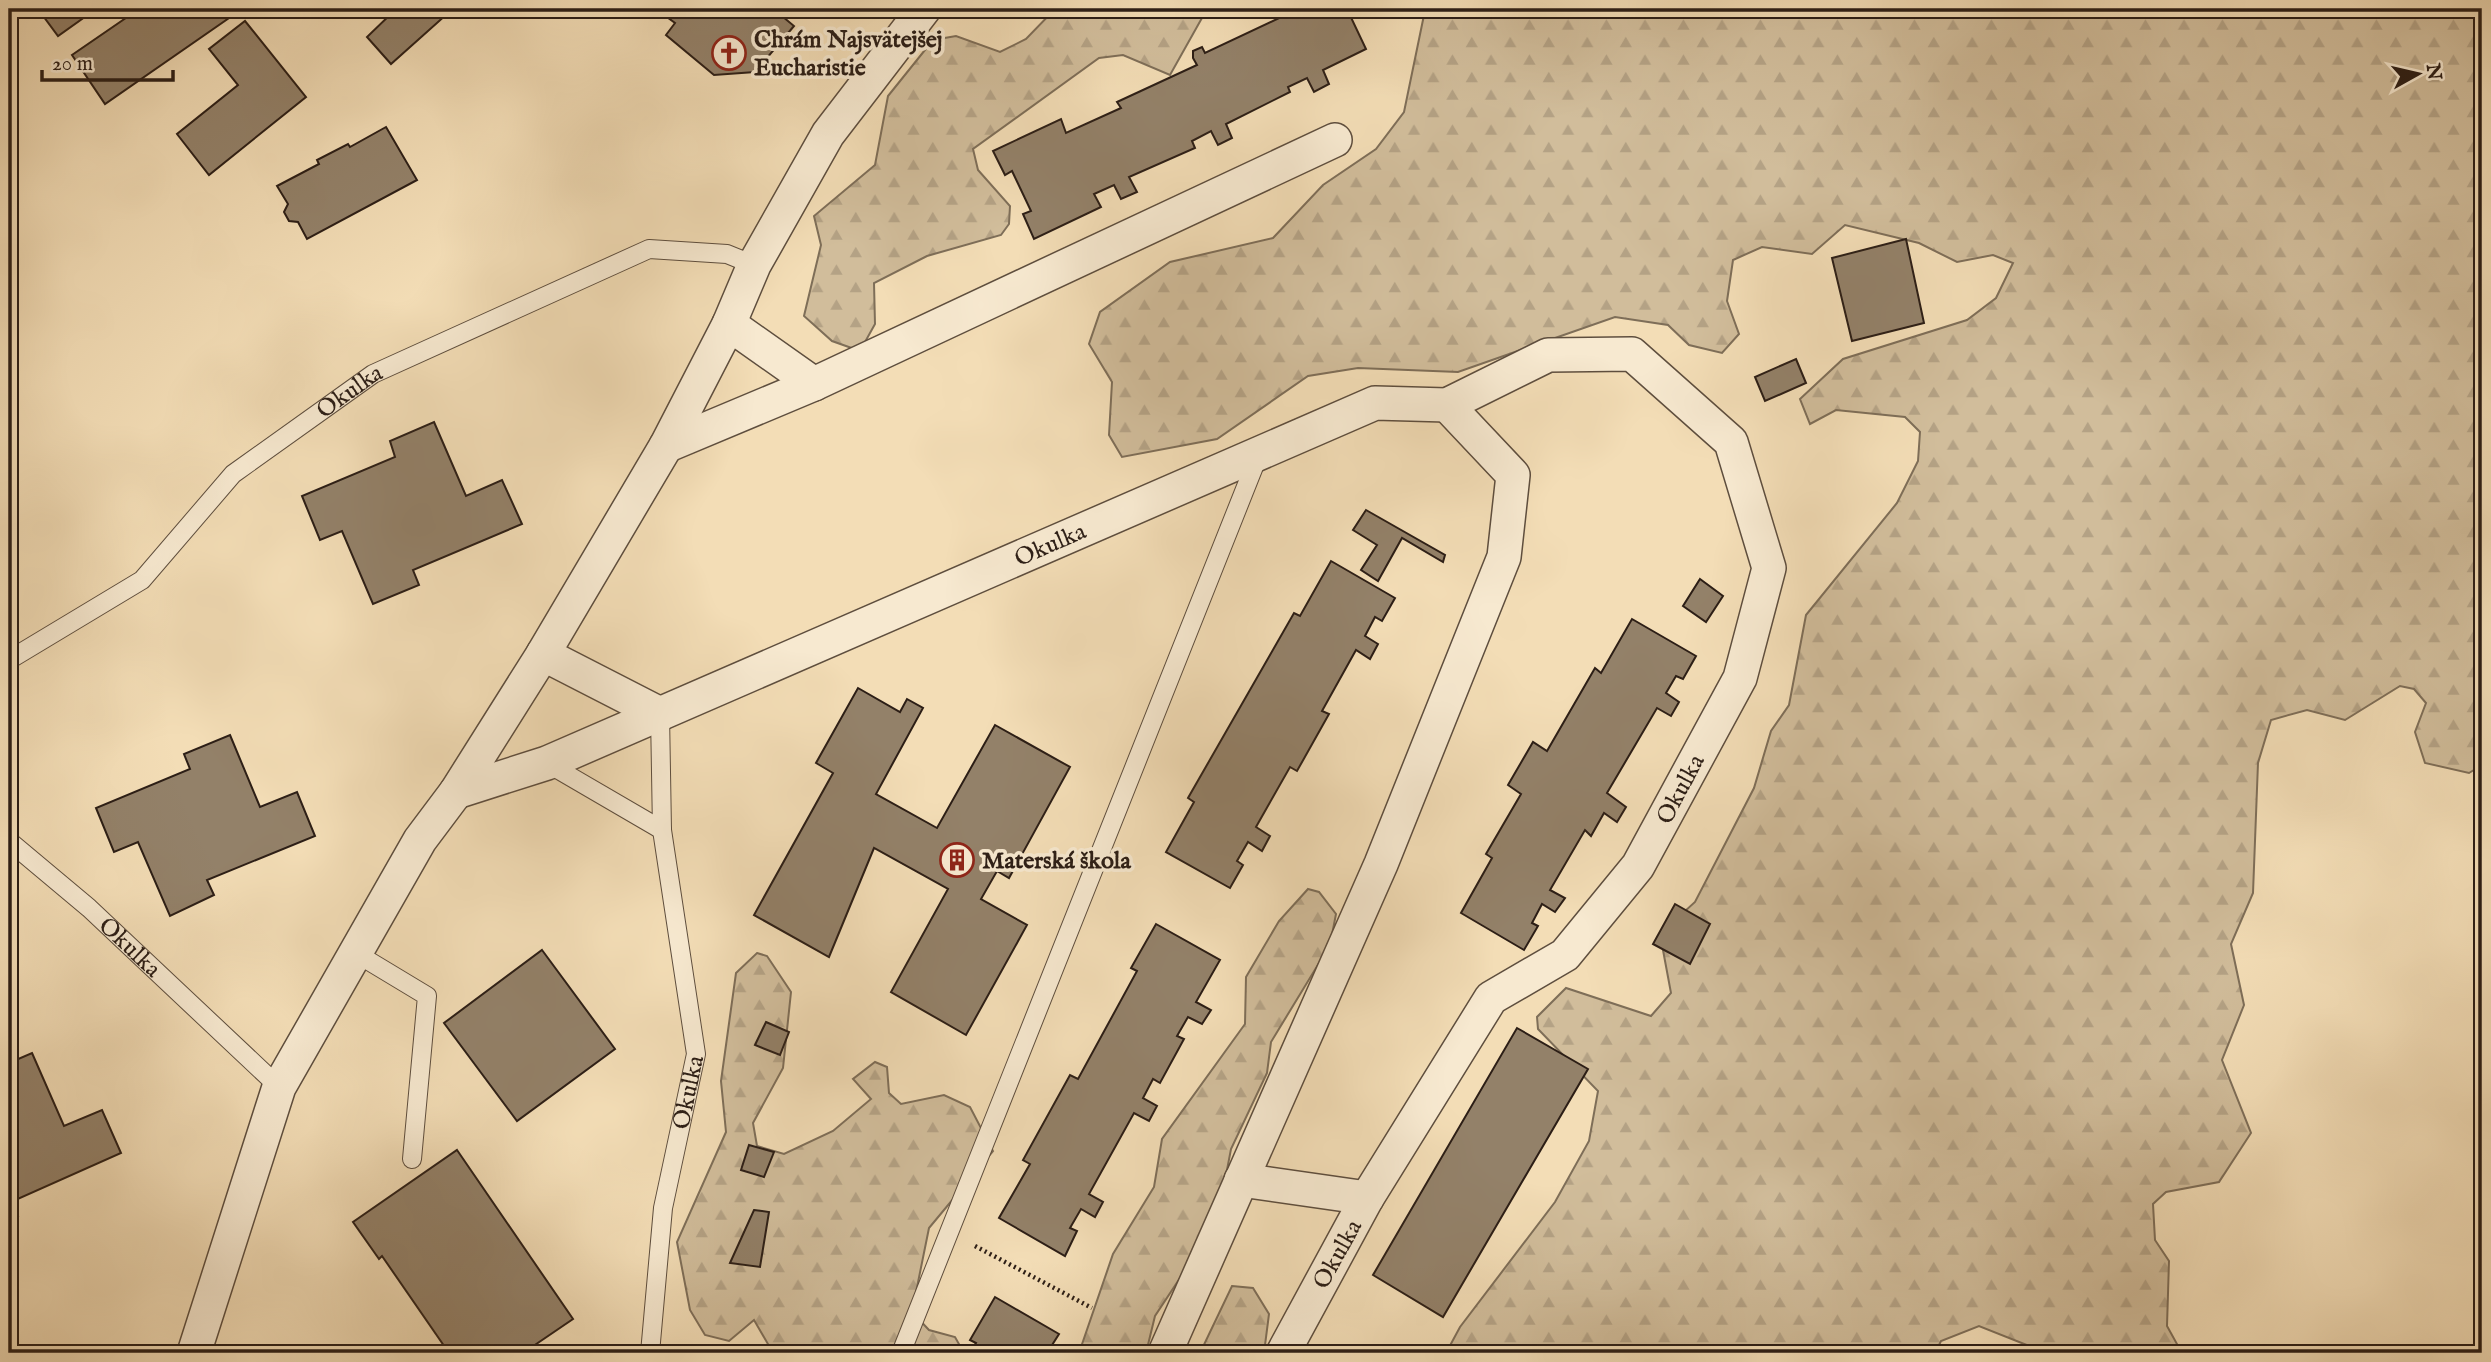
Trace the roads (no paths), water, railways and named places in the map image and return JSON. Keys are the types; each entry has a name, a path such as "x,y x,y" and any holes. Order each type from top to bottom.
{"street":[{"path":"194,1353 279,1087 420,840 456,792 543,654 666,446 729,324 754,265 828,134 924,9"},
{"path":"666,446 814,384 1335,141"},
{"path":"729,324 814,384"},
{"name":"Okulka","path":"456,792 547,763 1375,403 1447,405 1548,355 1632,354 1731,442 1769,568 1740,678 1638,866 1565,956 1491,998 1367,1198 1283,1353"},
{"path":"1165,1353 1381,864 1504,557 1513,475 1447,405"},
{"path":"543,654 660,714"},
{"path":"1241,1181 1367,1198"}],"lane":[{"name":"Okulka","path":"9,660 142,580 233,474 373,374 649,250 727,254 754,265"},
{"path":"901,1353 1261,451"},
{"name":"Okulka","path":"650,1353 663,1208 696,1054 662,831 660,714"},
{"path":"547,763 662,831"},
{"name":"Okulka","path":"9,842 89,908 279,1087"},
{"path":"354,952 427,996 412,1159"}],"place":[{"name":"Chrám Najsvätejšej Eucharistie","path":"729,53"},
{"name":"Materská škola","path":"957,860"}]}
